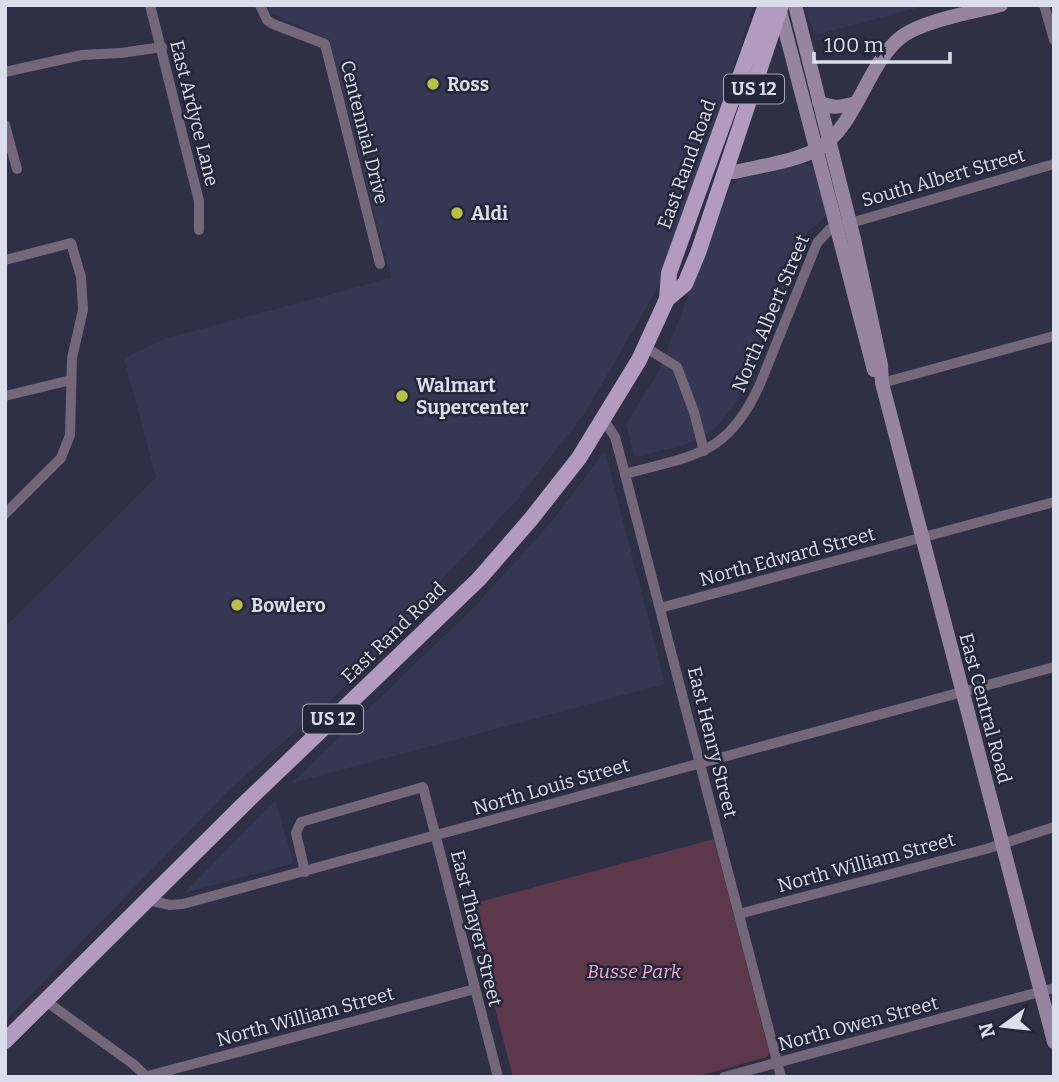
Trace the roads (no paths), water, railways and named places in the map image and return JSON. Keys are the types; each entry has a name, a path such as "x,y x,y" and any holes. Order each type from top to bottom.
{"main road":[{"name":"East Central Road","path":"795,5 829,141 842,224"},
{"path":"726,172 735,172 815,150 829,141 901,37 912,30 943,20 1001,5"},
{"name":"East Central Road","path":"776,7 815,150 842,224 881,365 882,383 1001,843 1047,989 1054,1042"},
{"name":"East Rand Road","path":"667,299 685,284 710,220 776,7"},
{"name":"East Rand Road","path":"5,1041 241,807 479,579 579,458 645,347 667,299 669,273 776,7"},
{"path":"819,102 829,107 856,103"}],"street":[{"name":"East Ardyce Lane","path":"150,5 199,201 199,230"},
{"name":"Centennial Drive","path":"260,5 267,20 273,24 324,44 380,264"},
{"path":"1044,5 1054,40"},
{"path":"5,72 82,55 162,47"},
{"path":"5,125 17,169"},
{"name":"South Albert Street","path":"842,224 1054,164"},
{"name":"North Albert Street","path":"625,474 704,451 731,432 752,402 793,309 817,243 823,235 842,224"},
{"path":"5,260 71,243 81,277 83,310 72,358 70,435 61,458 5,514"},
{"path":"882,383 1054,336"},
{"path":"645,347 677,367 694,412 704,451"},
{"path":"5,396 71,380"},
{"name":"East Henry Street","path":"604,419 615,437 625,474 781,1077"},
{"name":"North Edward Street","path":"660,608 1054,502"},
{"name":"North Louis Street","path":"148,900 170,905 183,904 1054,667"},
{"name":"East Thayer Street","path":"305,872 296,833 301,822 423,787 498,1077"},
{"name":"North William Street","path":"739,914 986,849 1054,827"},
{"name":"North William Street","path":"146,1077 475,989"},
{"name":"North Owen Street","path":"724,1077 1047,989"},
{"path":"47,1002 138,1067 146,1077"}],"place":[{"name":"Ross","path":"433,84"},
{"name":"Aldi","path":"457,213"},
{"name":"Walmart Supercenter","path":"402,396"},
{"name":"Bowlero","path":"237,605"}],"park label":[{"name":"Busse Park","path":"634,971"}]}
